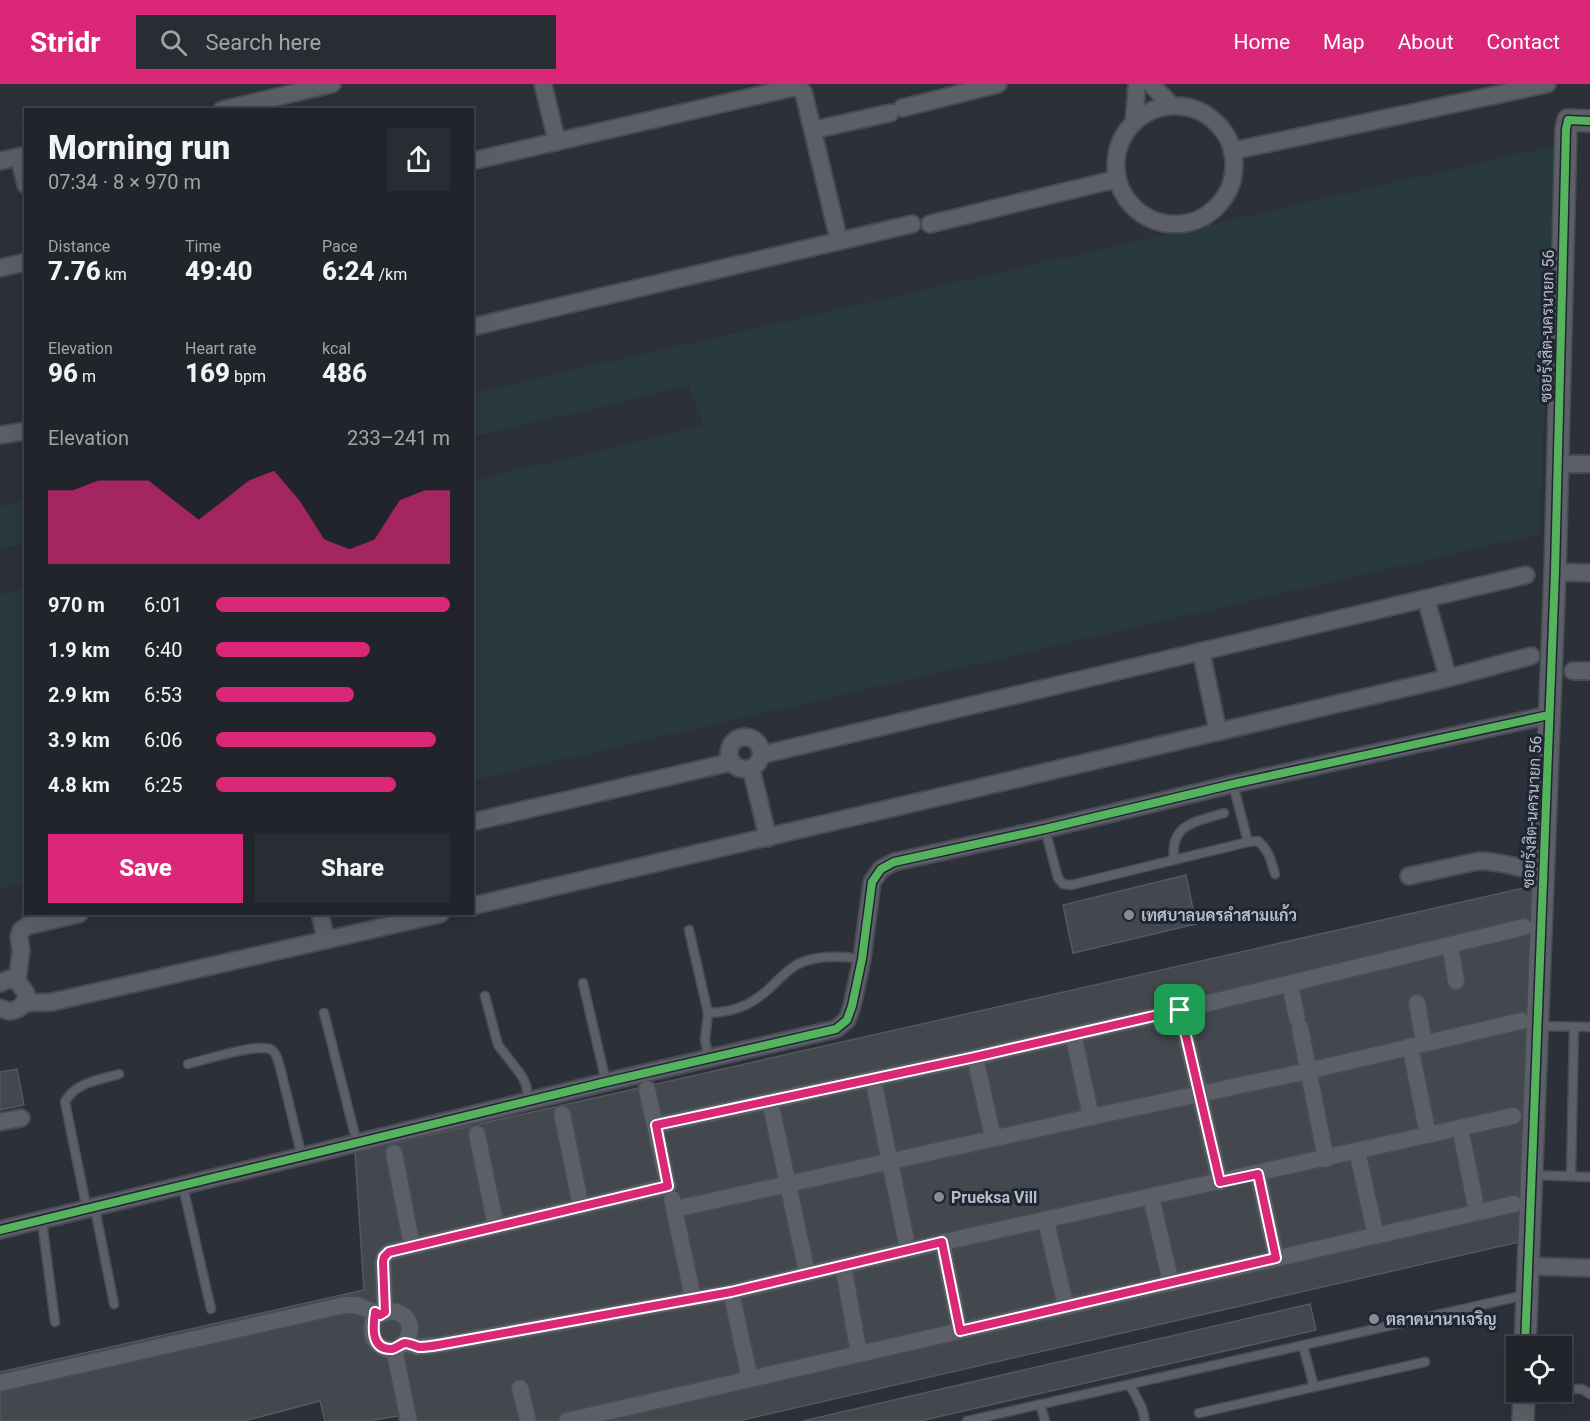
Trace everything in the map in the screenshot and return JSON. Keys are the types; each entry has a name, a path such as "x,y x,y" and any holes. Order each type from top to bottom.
{"street":[{"path":"240,108 275,104 332,84"},
{"path":"543,84 557,142"},
{"path":"813,130 998,84"},
{"path":"1134,121 1137,84"},
{"path":"1151,84 1172,106"},
{"path":"1232,151 1547,84"},
{"path":"474,161 795,87 801,89 804,94 839,241"},
{"path":"1172,106 1188,107 1210,118 1227,136 1234,168 1223,199 1211,211 1180,223 1163,222 1148,217 1128,201 1117,179 1115,158 1121,138 1134,121 1152,110 1172,106"},
{"name":"ซอยรังสิต-นครนายก 56","path":"1525,1336 1531,1175 1529,1023 1542,871 1550,715 1566,129 1568,120 1590,121"},
{"path":"0,161 22,156"},
{"path":"930,224 1117,179"},
{"path":"474,327 912,224"},
{"path":"0,267 24,262"},
{"path":"0,435 24,431"},
{"path":"1557,464 1590,464"},
{"path":"1555,572 1590,573"},
{"path":"768,838 756,761 759,745 753,738 735,739 729,748 729,757 739,768 756,761 1201,651 1526,575"},
{"path":"1426,599 1448,678"},
{"path":"1201,651 1218,732"},
{"path":"474,906 1448,678 1531,656"},
{"path":"1573,671 1590,671"},
{"path":"0,1230 606,1082 836,1029 847,1020 852,1006 862,959 872,882 880,869 894,862 1046,830 1233,784 1550,715"},
{"path":"474,822 732,762"},
{"path":"1409,876 1479,861 1542,871"},
{"path":"17,981 21,930 27,926 75,915"},
{"path":"320,915 326,940"},
{"path":"0,1008 14,1011 24,1003 52,1002 436,915"},
{"path":"656,1125 975,1057 1524,927"},
{"path":"1450,945 1456,981"},
{"path":"0,983 9,979 17,981 24,988 24,1003"},
{"path":"1290,984 1326,1159"},
{"path":"1418,1003 1417,1045 1428,1135"},
{"path":"1180,1010 1220,1182"},
{"path":"675,1209 1308,1071 1417,1045 1529,1023"},
{"path":"1072,1034 1091,1117"},
{"path":"975,1057 993,1138"},
{"path":"873,1079 908,1250"},
{"path":"647,1089 693,1298"},
{"path":"770,1101 807,1273"},
{"path":"562,1114 581,1207"},
{"path":"668,1186 389,1252 383,1262 380,1312 372,1331 374,1337 382,1346 438,1345 731,1292 942,1242 1046,1221 1513,1116"},
{"path":"0,1122 21,1118"},
{"path":"1460,1128 1477,1212"},
{"path":"477,1134 496,1227"},
{"path":"1356,1151 1376,1236"},
{"path":"394,1154 412,1246"},
{"path":"1258,1174 1276,1258"},
{"path":"1151,1197 1171,1283"},
{"path":"567,1421 1514,1204"},
{"path":"1046,1221 1066,1307"},
{"path":"942,1242 960,1331"},
{"path":"843,1265 859,1354"},
{"path":"1527,1266 1590,1268"},
{"path":"731,1292 750,1379"},
{"path":"0,1383 345,1305 356,1305 380,1312 398,1312 407,1320 410,1332 399,1346 409,1421"},
{"path":"520,1388 528,1421"},
{"path":"1523,1421 1524,1402"}],"lane":[{"path":"1233,784 1248,842"},
{"path":"1174,860 1173,848 1180,831 1188,825 1224,813"},
{"path":"1046,830 1059,878 1063,884 1071,885 1248,842 1258,842 1264,847 1270,856 1275,874"},
{"path":"688,930 708,1013 705,1040 709,1059"},
{"path":"708,1013 727,1012 754,1002 785,972 800,963 842,956 862,959"},
{"path":"582,983 606,1082"},
{"path":"485,996 498,1045 522,1076 529,1102"},
{"path":"324,1013 357,1144"},
{"path":"1529,1023 1590,1028"},
{"path":"1571,1176 1574,1027"},
{"path":"188,1064 262,1047 275,1053 302,1158"},
{"path":"114,1304 65,1102 69,1093 80,1086 119,1074"},
{"path":"1531,1175 1590,1177"},
{"path":"183,1187 211,1308"},
{"path":"42,1221 55,1322"},
{"path":"967,1421 1526,1295"},
{"path":"1303,1346 1314,1387"},
{"path":"1199,1413 1425,1362"},
{"path":"1130,1385 1142,1408 1145,1421"},
{"path":"1572,1389 1582,1389 1590,1394"},
{"path":"1040,1404 1045,1421"}],"shaded area":[{"path":"1555,146 1539,534 474,780 474,481 704,426 689,385 474,437 474,393"},
{"path":"24,500 24,543 0,549 0,506"},
{"path":"24,588 24,884 0,889 0,594"}],"building":[{"name":"เทศบาลนครลำสามแก้ว","path":"1186,875 1196,924 1073,953 1063,905"},
{"name":"Prueksa Vill","path":"1533,886 1519,1242 738,1421 400,1421 398,1416 367,1421 325,1421 320,1401 244,1421 0,1421 0,1372 364,1290 355,1152"},
{"path":"17,1069 24,1105 0,1110 0,1072"},
{"path":"1310,1304 1316,1330 920,1421 803,1421"}],"cycle path":[{"path":"1525,1336 1555,572 1566,129 1568,120 1590,121"},
{"path":"0,1230 606,1082 836,1029 847,1020 852,1006 862,959 872,882 881,869 894,862 1233,784 1549,715"}],"place":[{"name":"เทศบาลนครลำสามแก้ว","path":"1129,915"},
{"name":"Prueksa Vill","path":"939,1197"},
{"name":"ตลาดนานาเจริญ","path":"1374,1319"}],"route":[{"path":"1180,1010 1220,1182 1258,1174 1276,1258 960,1331 942,1242 731,1292 428,1347 405,1343 394,1349 387,1348 377,1342 374,1337 372,1331 375,1312 380,1315 385,1312 383,1262 389,1252 668,1186 656,1125 975,1057 1180,1010"}]}
